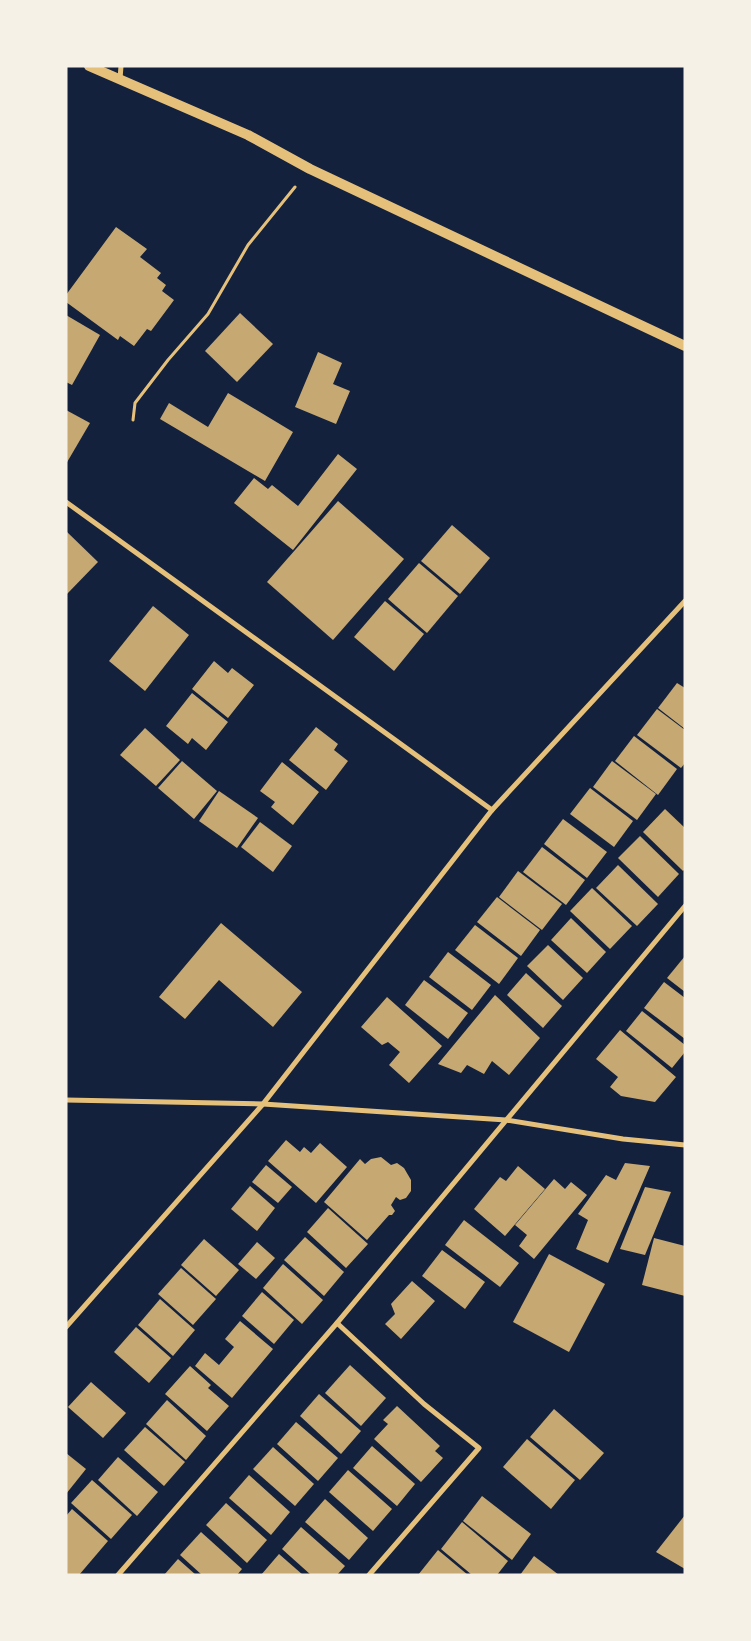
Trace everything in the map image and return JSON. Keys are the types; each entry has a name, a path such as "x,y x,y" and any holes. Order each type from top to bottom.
{"main road":[{"path":"89,66 248,135 310,169 685,346"}],"street":[{"path":"120,79 121,66"},
{"path":"66,502 492,810"},
{"path":"66,1327 263,1104 492,810 685,601"},
{"path":"118,1575 338,1323 685,906"},
{"path":"66,1100 263,1104 506,1120 623,1139 685,1145"},
{"path":"338,1323 424,1404 479,1448 368,1575"}],"path":[{"path":"133,420 134,403 208,314 248,245 310,169"}],"building":[{"path":"116,227 147,249 140,257 161,273 157,278 166,285 162,291 174,300 151,331 147,329 134,346 120,336 118,340 66,302 66,295"},
{"path":"240,313 273,344 237,382 205,351"},
{"path":"66,315 100,335 72,385 66,382"},
{"path":"318,352 342,363 333,384 350,391 336,424 295,407"},
{"path":"228,393 293,432 265,481 160,419 169,403 208,427"},
{"path":"66,410 90,423 66,464"},
{"path":"338,454 357,469 293,550 234,503 254,478 268,489 272,485 298,506"},
{"path":"338,501 404,559 333,640 267,582"},
{"path":"452,525 490,558 460,594 421,561"},
{"path":"66,531 98,562 66,595"},
{"path":"419,563 458,596 427,633 388,599"},
{"path":"385,601 424,634 394,671 354,637"},
{"path":"153,606 189,635 145,691 109,661"},
{"path":"214,661 228,673 232,668 254,685 228,718 192,689"},
{"path":"677,683 685,688 685,729 658,708"},
{"path":"192,693 228,722 206,750 192,738 188,744 166,726"},
{"path":"657,709 685,730 685,763 681,768 637,735"},
{"path":"316,727 338,744 334,750 348,761 326,790 289,760"},
{"path":"145,728 180,760 156,786 120,755"},
{"path":"634,736 677,769 658,795 615,761"},
{"path":"182,761 217,791 194,819 158,788"},
{"path":"612,761 656,794 637,820 593,787"},
{"path":"282,762 319,792 293,825 271,807 275,802 260,791"},
{"path":"590,788 633,821 614,847 570,814"},
{"path":"219,791 258,818 237,848 199,821"},
{"path":"665,809 685,828 685,869 683,871 643,832"},
{"path":"563,819 607,852 587,878 544,844"},
{"path":"260,822 292,846 273,872 241,847"},
{"path":"640,836 679,874 658,897 618,858"},
{"path":"542,847 585,880 566,905 523,872"},
{"path":"618,865 658,904 637,926 596,888"},
{"path":"518,871 562,904 542,930 499,897"},
{"path":"592,888 632,926 610,949 570,911"},
{"path":"497,897 540,930 521,956 477,922"},
{"path":"571,918 606,952 587,973 551,940"},
{"path":"221,923 302,992 273,1027 219,980 185,1019 159,997"},
{"path":"475,925 518,958 499,984 455,950"},
{"path":"548,945 583,978 563,1000 527,966"},
{"path":"448,952 491,985 472,1010 429,977"},
{"path":"685,956 685,992 667,978"},
{"path":"526,973 562,1006 543,1028 507,995"},
{"path":"424,980 468,1013 448,1039 405,1005"},
{"path":"664,982 685,998 685,1039 644,1008"},
{"path":"495,995 540,1038 509,1075 492,1061 484,1074 467,1065 461,1073 438,1064"},
{"path":"387,997 442,1046 409,1083 389,1065 400,1052 388,1042 382,1045 361,1027"},
{"path":"642,1011 685,1045 685,1052 672,1068 626,1031"},
{"path":"620,1030 676,1077 655,1102 621,1096 610,1087 618,1077 596,1059"},
{"path":"286,1140 300,1152 304,1147 311,1153 320,1143 347,1167 316,1203 268,1161"},
{"path":"381,1157 391,1165 397,1163 404,1168 411,1180 411,1191 406,1198 400,1200 396,1197 391,1205 395,1211 392,1215 389,1215 367,1240 324,1202 360,1159 365,1164 371,1159"},
{"path":"625,1163 650,1166 608,1263 576,1249 588,1220 578,1214 606,1175 616,1180"},
{"path":"266,1165 292,1187 278,1203 252,1182"},
{"path":"518,1166 545,1189 505,1236 474,1209 500,1177 506,1181"},
{"path":"554,1179 565,1189 571,1182 587,1195 534,1259 519,1246 527,1235 515,1225"},
{"path":"250,1186 275,1208 257,1231 231,1209"},
{"path":"645,1187 671,1192 645,1255 620,1249"},
{"path":"328,1208 368,1244 346,1268 307,1232"},
{"path":"464,1220 519,1263 500,1287 445,1245"},
{"path":"305,1237 344,1272 324,1296 284,1260"},
{"path":"654,1238 685,1246 685,1296 642,1285"},
{"path":"204,1239 239,1270 216,1296 181,1265"},
{"path":"257,1242 275,1258 256,1279 238,1264"},
{"path":"442,1250 485,1282 465,1309 422,1276"},
{"path":"549,1254 605,1284 569,1352 513,1322"},
{"path":"283,1264 323,1300 302,1324 263,1288"},
{"path":"181,1268 216,1299 193,1325 158,1294"},
{"path":"412,1281 435,1301 401,1339 385,1324 395,1314 391,1304"},
{"path":"262,1292 294,1320 274,1344 242,1316"},
{"path":"160,1299 195,1330 173,1356 138,1325"},
{"path":"240,1321 273,1349 232,1398 195,1366 205,1353 219,1365 234,1347 225,1339"},
{"path":"136,1327 171,1358 149,1383 114,1352"},
{"path":"350,1365 386,1398 361,1426 325,1393"},
{"path":"190,1366 211,1385 208,1388 229,1406 207,1431 165,1394"},
{"path":"91,1382 126,1413 103,1438 68,1407"},
{"path":"319,1394 361,1431 341,1454 300,1416"},
{"path":"167,1400 206,1436 186,1460 146,1424"},
{"path":"397,1406 440,1446 435,1451 443,1458 421,1482 374,1439 388,1424 383,1420"},
{"path":"554,1409 604,1453 580,1480 530,1437"},
{"path":"296,1422 338,1458 318,1481 277,1444"},
{"path":"145,1427 185,1462 164,1486 124,1450"},
{"path":"527,1439 575,1480 551,1509 503,1467"},
{"path":"372,1446 415,1484 397,1506 353,1468"},
{"path":"273,1447 314,1484 295,1506 253,1469"},
{"path":"66,1453 86,1469 66,1494"},
{"path":"118,1457 158,1492 137,1516 98,1480"},
{"path":"348,1470 392,1509 373,1531 329,1492"},
{"path":"249,1475 290,1512 271,1535 229,1498"},
{"path":"92,1480 132,1515 111,1539 71,1503"},
{"path":"482,1496 531,1534 512,1560 463,1521"},
{"path":"325,1499 368,1538 349,1560 305,1522"},
{"path":"226,1503 267,1540 247,1563 206,1525"},
{"path":"72,1509 108,1541 79,1575 66,1575 66,1516"},
{"path":"685,1515 685,1569 656,1552"},
{"path":"462,1522 508,1561 497,1575 472,1575 441,1549"},
{"path":"301,1527 345,1566 337,1575 311,1575 282,1549"},
{"path":"201,1532 242,1569 237,1575 202,1575 180,1555"},
{"path":"438,1550 468,1575 418,1575"},
{"path":"279,1554 303,1575 261,1575"},
{"path":"534,1556 559,1575 520,1575"},
{"path":"178,1559 196,1575 164,1575"}]}
